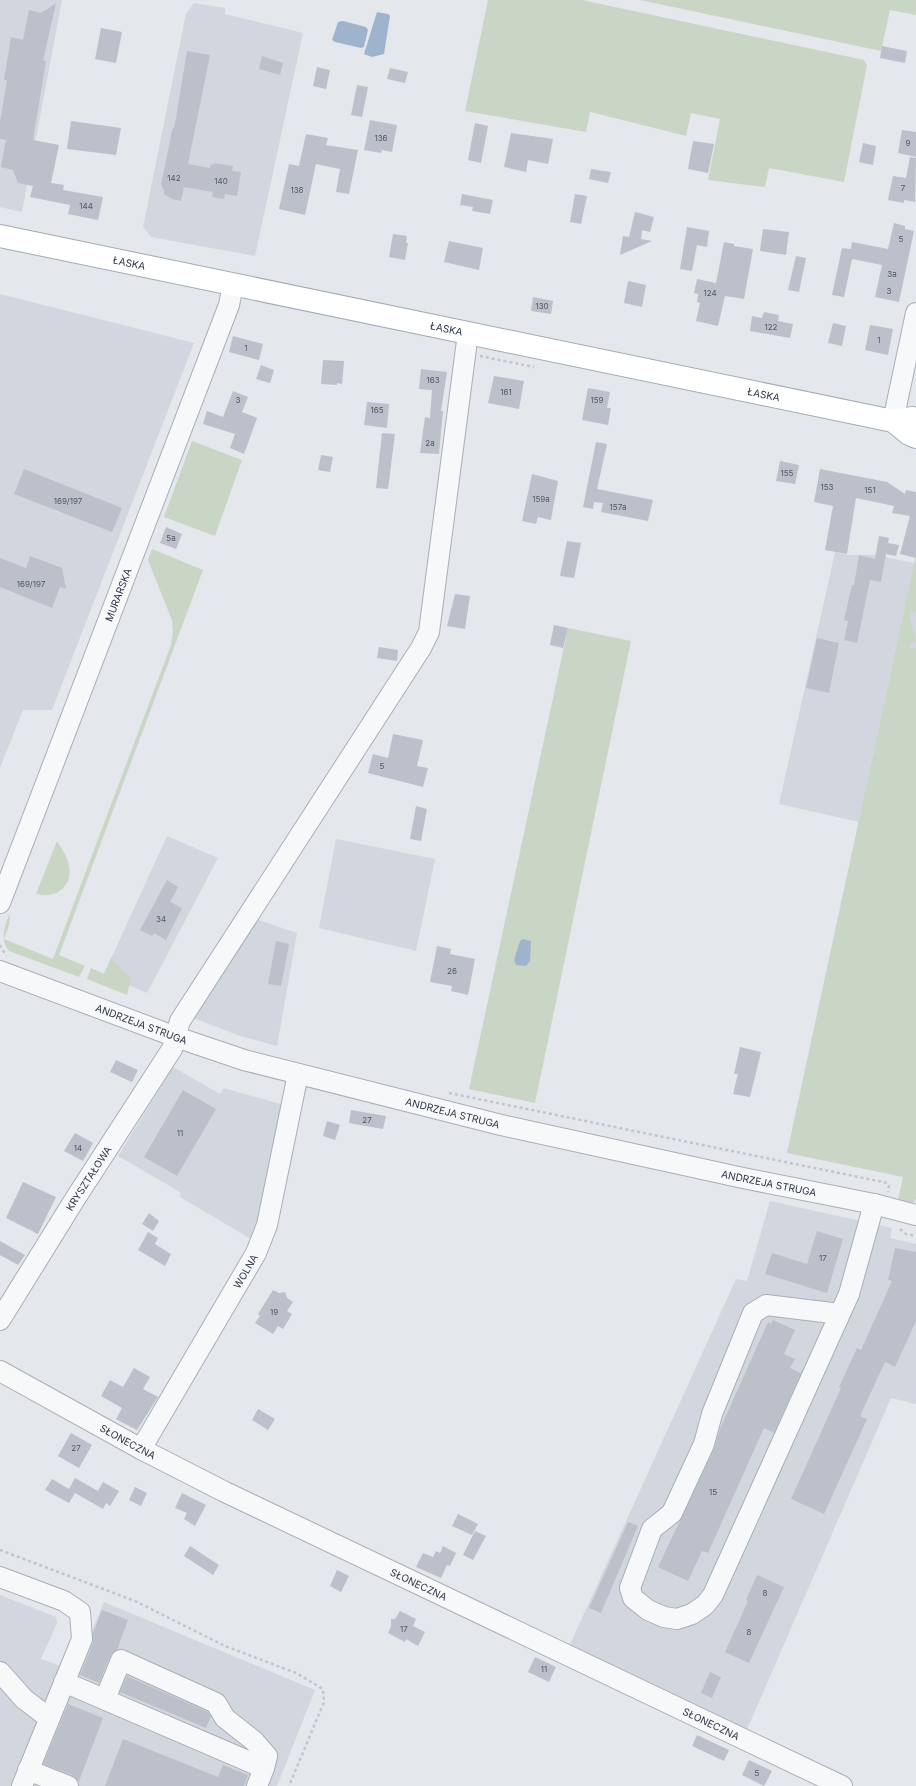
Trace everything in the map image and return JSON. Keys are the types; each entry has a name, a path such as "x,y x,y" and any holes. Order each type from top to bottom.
{"main road":[{"name":"ŁASKA","path":"0,236 893,421 913,418 916,419"},
{"name":"ŁASKA","path":"893,421 909,434 916,436"}],"street":[{"name":"MURARSKA","path":"0,904 8,857 229,305 233,285"},
{"path":"893,421 916,313"},
{"name":"KRYSZTAŁOWA","path":"0,1320 75,1198 172,1049 180,1021 421,648 429,632 468,334"},
{"name":"ANDRZEJA STRUGA","path":"3,972 176,1037 244,1060 501,1125 743,1178 884,1212 916,1215"},
{"name":"WOLNA","path":"141,1449 256,1253 267,1225 298,1074"},
{"path":"840,1314 766,1306 753,1313 712,1414 704,1444 672,1514 652,1529 633,1576 630,1588 633,1598 648,1610 664,1617 677,1619 692,1614 705,1605 713,1595 840,1314 849,1294 884,1212"},
{"name":"SŁONECZNA","path":"0,1371 141,1449 223,1491 842,1786"},
{"path":"0,1576 64,1601 80,1612 82,1638 25,1778 68,1786"},
{"path":"105,1699 121,1660 216,1703 225,1718 261,1748 267,1756 264,1768 256,1786"},
{"path":"0,1672 24,1699 49,1718"},
{"path":"64,1682 264,1768"}],"path":[{"path":"483,357 534,367"},
{"path":"0,945 6,957 11,959 3,972"},
{"path":"445,1092 887,1183 889,1186 884,1212 906,1234 916,1236"},
{"path":"0,1550 135,1601 225,1646 296,1673 323,1689 324,1702 289,1786"}],"shaded area":[{"path":"0,0 62,0 22,212 0,207"},
{"path":"194,3 225,8 225,14 303,33 255,256 151,237 143,227 186,14"},
{"path":"0,294 194,343 52,710 23,710 0,768"},
{"path":"835,552 848,555 875,555 914,563 916,557 916,669 891,672 859,822 779,804"},
{"path":"167,836 218,858 147,993 104,974"},
{"path":"336,839 435,859 416,951 319,928"},
{"path":"256,919 297,933 277,1046 237,1035 194,1018"},
{"path":"173,1067 220,1094 224,1088 287,1106 256,1242 180,1197 180,1192 118,1156"},
{"path":"770,1201 892,1228 890,1238 916,1244 916,1404 891,1398 745,1734 568,1649 736,1279 747,1281"},
{"path":"0,1595 56,1617 57,1623 41,1659 75,1671 104,1602 315,1690 277,1786 0,1786"}],"green space":[{"path":"488,0 582,0 864,60 867,65 844,182 769,168 765,187 708,180 720,119 691,113 686,136 590,112 586,132 465,111"},
{"path":"640,0 916,0 916,15 890,10 881,51"},
{"path":"192,441 242,460 215,536 164,517"},
{"path":"152,549 203,570 59,955 85,966 79,977 9,951 6,947 4,939 53,959 171,645 173,632 172,620 148,560"},
{"path":"916,556 916,612 910,614 910,617 916,642 909,645 910,649 916,648 916,1199 911,1205 897,1204 903,1177 787,1153"},
{"path":"568,628 631,641 535,1103 469,1089"},
{"path":"57,841 67,859 70,873 68,880 62,890 56,893 50,895 36,894"},
{"path":"10,913 9,925 4,939 4,934"},
{"path":"111,958 131,979 127,995 87,979 91,968 104,974"}],"water":[{"path":"377,12 388,14 390,16 384,54 372,57 364,54"},
{"path":"343,21 366,27 368,30 364,47 361,48 332,40 338,22"},
{"path":"523,939 531,941 530,961 526,966 516,965 514,960 520,941"}],"building":[{"path":"56,3 43,61 46,61 33,140 59,145 51,183 64,185 63,190 103,197 98,220 68,214 70,205 30,197 33,186 18,183 13,170 1,167 6,140 0,139 0,122 7,80 4,80 11,37 23,40 29,10 41,13"},
{"path":"101,28 122,32 116,63 95,59"},
{"path":"882,46 907,51 905,63 880,58"},
{"path":"187,51 210,55 188,164 210,168 211,164 214,165 214,163 233,166 232,171 241,172 237,196 225,194 224,199 212,197 213,192 184,187 181,201 172,199 164,194 164,190 161,185 172,131 175,124"},
{"path":"262,56 283,63 280,75 259,69"},
{"path":"317,67 330,70 326,89 313,86"},
{"path":"390,68 408,72 405,83 387,79"},
{"path":"357,85 368,87 362,117 351,115"},
{"path":"370,120 397,125 392,152 382,150 381,153 364,150"},
{"path":"71,121 121,128 116,155 67,149"},
{"path":"475,123 488,126 481,163 468,160"},
{"path":"902,130 916,132 916,157 898,153"},
{"path":"511,133 553,139 548,164 528,160 526,172 504,167"},
{"path":"306,134 328,138 326,145 358,150 349,194 336,192 340,169 316,164 305,215 279,209 289,164 299,166"},
{"path":"693,141 714,144 708,173 688,169"},
{"path":"863,143 876,146 873,165 859,162"},
{"path":"910,157 916,158 915,202 904,200 904,203 888,200 893,176 906,178"},
{"path":"591,169 611,172 608,183 589,179"},
{"path":"462,194 493,200 490,214 472,211 473,207 460,205"},
{"path":"575,194 587,196 581,224 570,222"},
{"path":"635,212 654,217 650,232 642,230 641,239 652,241 620,255 623,236 629,237"},
{"path":"894,223 905,226 905,229 914,231 899,302 875,297 882,265 852,259 844,297 832,295 842,248 851,249 852,242 888,249"},
{"path":"687,227 709,231 707,247 697,245 692,271 680,269"},
{"path":"763,229 789,232 786,255 760,251"},
{"path":"393,234 407,236 406,243 408,243 405,260 389,257"},
{"path":"449,241 483,248 479,270 444,262"},
{"path":"724,242 734,244 734,246 753,249 744,299 725,296 718,326 696,321 700,303 697,302 698,294 694,293 697,279 716,283"},
{"path":"796,256 806,258 799,292 788,290"},
{"path":"628,281 646,285 642,307 624,303"},
{"path":"533,297 553,301 551,314 531,311"},
{"path":"764,312 779,315 778,321 793,324 790,338 750,331 752,316 762,318"},
{"path":"833,323 846,326 842,346 828,343"},
{"path":"870,325 893,329 888,355 865,350"},
{"path":"233,336 263,344 259,360 229,352"},
{"path":"323,360 344,361 342,384 321,384"},
{"path":"261,365 274,370 270,383 256,379"},
{"path":"421,369 447,372 441,411 443,411 439,454 420,453 425,417 430,418 432,390 419,389"},
{"path":"494,376 524,381 519,409 488,403"},
{"path":"588,388 610,392 607,408 611,408 608,425 582,420"},
{"path":"233,391 248,397 242,412 257,418 244,454 230,448 235,434 203,424 207,411 223,417"},
{"path":"367,402 389,404 387,428 364,425"},
{"path":"382,433 395,434 388,489 376,488"},
{"path":"596,442 607,444 597,489 653,500 648,521 601,512 603,503 594,502 593,509 583,507"},
{"path":"321,455 333,457 330,472 318,470"},
{"path":"780,461 799,465 795,484 776,481"},
{"path":"24,469 122,508 112,532 14,494"},
{"path":"820,469 887,482 905,494 906,490 916,492 916,558 900,554 910,516 892,513 894,506 856,498 847,554 825,550 833,506 814,502"},
{"path":"532,474 558,481 551,520 538,517 536,524 522,521"},
{"path":"166,527 182,534 176,549 160,543"},
{"path":"879,536 889,538 888,543 899,545 896,556 886,554 881,582 870,580 857,643 844,640 848,621 844,620 852,585 854,585 859,555 875,559"},
{"path":"567,541 581,543 574,578 560,576"},
{"path":"30,556 62,568 66,589 60,587 52,608 0,587 0,558 26,568"},
{"path":"455,594 470,596 465,629 447,626"},
{"path":"554,625 568,628 563,648 550,645"},
{"path":"817,638 839,643 829,693 806,688"},
{"path":"379,647 398,650 397,661 377,658"},
{"path":"393,734 423,740 417,766 428,768 423,787 368,773 373,754 388,758"},
{"path":"416,806 427,809 421,841 410,839"},
{"path":"167,880 178,887 170,902 182,908 166,940 154,933 152,936 140,930"},
{"path":"276,941 289,944 281,986 268,984"},
{"path":"437,946 451,949 450,954 475,959 468,995 451,991 452,986 430,982"},
{"path":"740,1047 761,1052 750,1097 733,1094 738,1074 734,1074"},
{"path":"116,1060 138,1070 132,1082 110,1072"},
{"path":"183,1090 216,1109 177,1176 144,1157"},
{"path":"351,1110 386,1116 383,1129 349,1123"},
{"path":"327,1121 340,1125 335,1140 323,1136"},
{"path":"75,1133 93,1143 83,1161 64,1151"},
{"path":"23,1182 56,1197 38,1234 6,1218"},
{"path":"149,1213 159,1221 153,1231 142,1224"},
{"path":"817,1231 843,1239 827,1293 765,1274 772,1253 807,1264"},
{"path":"148,1232 158,1238 155,1244 171,1254 165,1266 138,1250"},
{"path":"0,1241 25,1255 18,1265 0,1255"},
{"path":"895,1248 916,1252 916,1321 895,1367 885,1362 860,1416 867,1419 824,1514 791,1499 841,1388 839,1387 857,1348 861,1350 892,1281 888,1280"},
{"path":"273,1290 279,1293 285,1292 287,1298 293,1302 287,1311 292,1314 283,1329 278,1326 273,1334 255,1323 260,1316 258,1314"},
{"path":"773,1320 795,1330 784,1354 795,1359 790,1368 801,1373 774,1433 764,1428 708,1553 702,1551 688,1581 658,1567 714,1449 720,1429 768,1322 771,1324"},
{"path":"134,1368 150,1377 143,1389 158,1397 137,1430 116,1419 122,1408 101,1396 110,1380 123,1387"},
{"path":"258,1409 275,1419 268,1430 252,1420"},
{"path":"71,1433 92,1445 79,1468 58,1456"},
{"path":"75,1478 98,1491 103,1482 119,1491 110,1506 106,1503 103,1509 75,1493 69,1503 45,1490 52,1479 69,1489"},
{"path":"135,1487 147,1493 141,1506 129,1500"},
{"path":"182,1493 206,1505 195,1526 184,1519 187,1513 175,1508"},
{"path":"458,1514 478,1524 472,1535 452,1526"},
{"path":"628,1522 638,1526 601,1613 589,1608"},
{"path":"475,1531 486,1536 473,1560 463,1555"},
{"path":"190,1546 219,1565 213,1575 184,1556"},
{"path":"443,1546 456,1553 450,1566 447,1565 441,1578 416,1567 423,1553 433,1557 436,1551 440,1553"},
{"path":"337,1570 349,1576 341,1592 330,1586"},
{"path":"757,1575 784,1587 749,1663 725,1652 748,1601 746,1600"},
{"path":"102,1610 128,1620 117,1650 110,1656 99,1683 80,1675 93,1643 93,1633"},
{"path":"400,1611 416,1619 413,1626 425,1632 418,1646 406,1639 405,1642 388,1633 391,1626 391,1619 395,1619"},
{"path":"535,1657 556,1667 549,1682 528,1672"},
{"path":"710,1672 721,1677 712,1698 701,1693"},
{"path":"127,1676 208,1712 211,1716 206,1728 120,1692"},
{"path":"68,1704 103,1718 79,1781 72,1775 43,1764"},
{"path":"697,1735 729,1750 724,1761 692,1746"},
{"path":"123,1739 218,1777 223,1765 248,1775 244,1786 105,1786"},
{"path":"749,1760 772,1771 764,1786 742,1775"}]}
